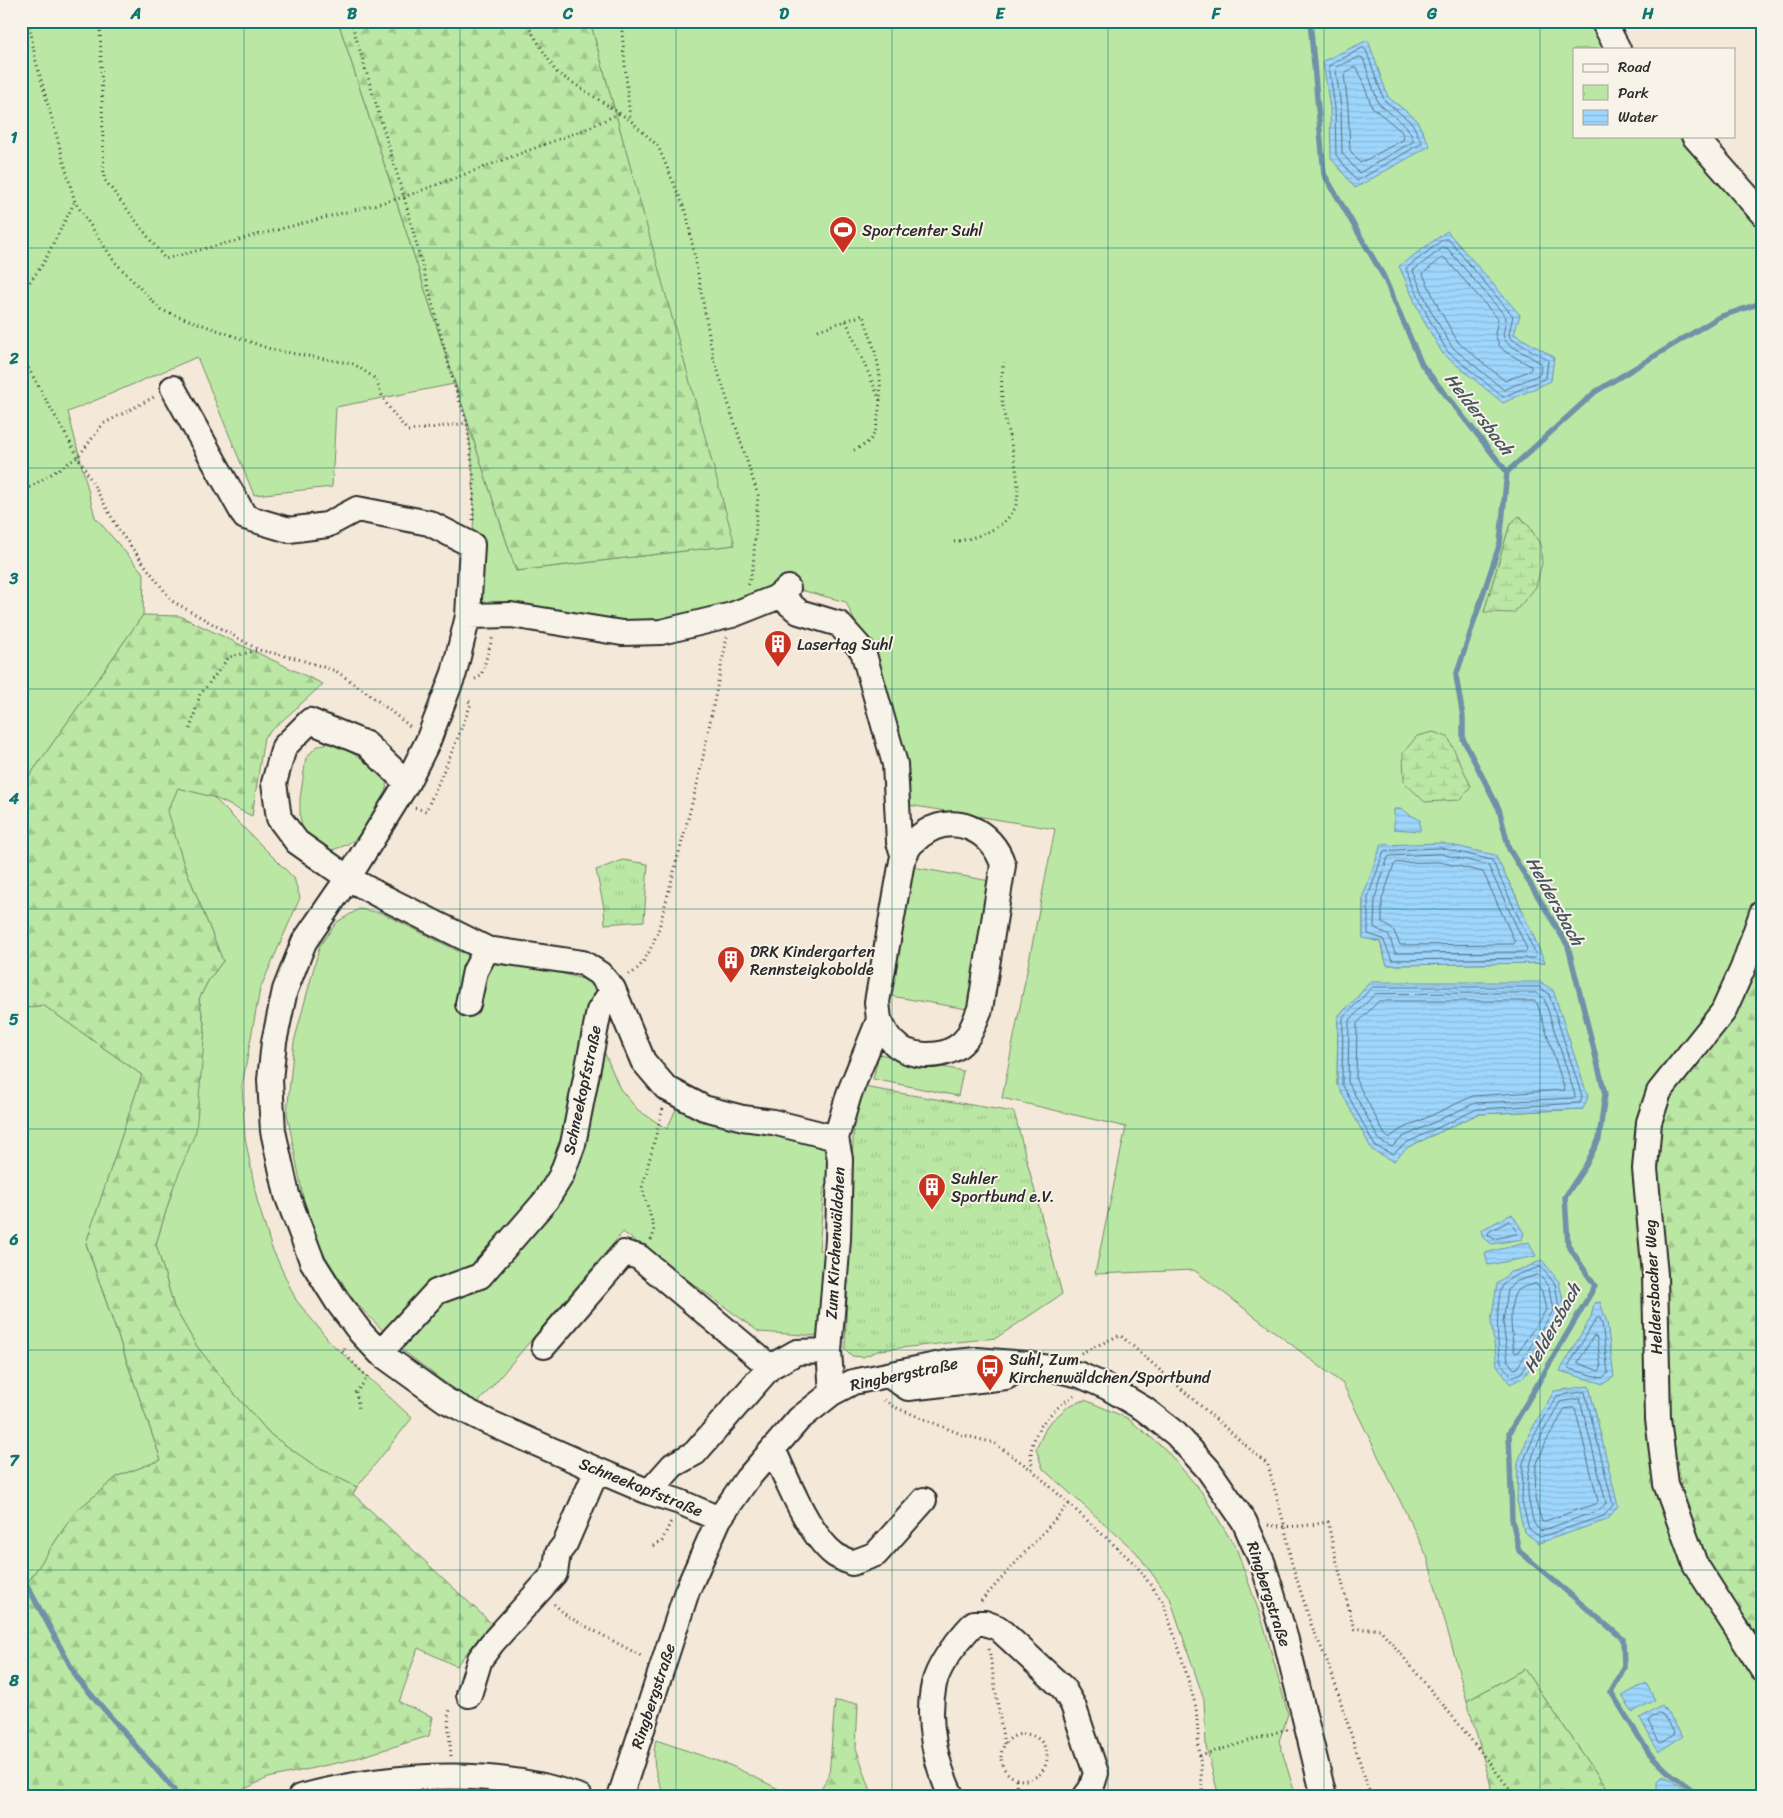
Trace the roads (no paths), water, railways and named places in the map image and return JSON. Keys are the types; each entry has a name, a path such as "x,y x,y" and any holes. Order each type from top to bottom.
{"street":[{"path":"1603,21 1617,48"},
{"path":"1696,138 1762,212"},
{"name":"Schneekopfstraße","path":"172,388 245,517 289,530 327,525 357,509 429,524 472,545 468,616 454,673 428,741 407,783 348,878 304,942 285,990 274,1042 270,1080 273,1131 287,1195 312,1261 337,1301 361,1333 380,1353 444,1400 488,1422 597,1470 719,1519"},
{"path":"468,616 511,615 622,634 661,632 739,612 775,598 784,592 799,612 839,624 863,651 895,764 899,842 904,857"},
{"path":"407,783 366,744 310,721 284,747 274,783 279,818 297,842 348,878 487,949 582,963 600,974 613,989 642,1061 666,1088 704,1108 836,1138 849,1094 879,1020"},
{"path":"942,824 955,824 976,830 999,853 1003,865 980,1009 973,1026 962,1043 944,1054 924,1055 904,1051 890,1040 879,1020 877,1002 904,857 909,845 927,831 942,824"},
{"name":"Heldersbacher Weg","path":"1762,913 1743,968 1722,1012 1659,1092 1649,1122 1645,1170 1655,1276 1658,1419 1666,1484 1695,1564 1762,1668"},
{"path":"468,1004 475,971 487,949"},
{"name":"Schneekopfstraße","path":"380,1353 436,1292 480,1276 547,1199 561,1176 572,1144 599,1011 613,989"},
{"name":"Zum Kirchenwäldchen","path":"832,1393 828,1351 838,1239 840,1159 836,1138"},
{"path":"544,1346 624,1253 640,1257 770,1367"},
{"path":"649,1492 673,1465 695,1453 770,1367 798,1352 828,1351"},
{"name":"Ringbergstraße","path":"620,1797 687,1591 719,1519 747,1478 799,1419 832,1393 853,1382 946,1363 977,1360 1026,1364 1080,1375 1093,1380 1144,1409 1176,1434 1208,1469 1244,1521 1263,1564 1286,1640 1324,1797"},
{"path":"772,1449 798,1504 815,1532 834,1554 852,1563 876,1554 924,1500"},
{"path":"468,1696 480,1659 555,1573 558,1553 565,1544 597,1470"},
{"path":"952,1797 943,1780 931,1725 934,1683 945,1660 959,1639 974,1623 985,1623 998,1628 1063,1688 1073,1705 1096,1773 1091,1789 1085,1797"},
{"path":"300,1797 334,1788 410,1778 452,1776 496,1779 543,1786 580,1797"}],"water":[{"path":"1368,40 1388,97 1416,119 1430,146 1355,188 1331,158 1330,109 1323,61"},
{"path":"1447,231 1520,315 1514,334 1554,357 1551,381 1503,403 1443,354 1422,318 1399,266"},
{"path":"1394,809 1400,809 1420,820 1420,831 1394,829"},
{"path":"1442,843 1495,855 1515,894 1545,963 1387,965 1380,942 1363,938 1363,896 1381,845"},
{"path":"1370,982 1540,982 1553,990 1588,1097 1583,1109 1478,1114 1408,1147 1394,1161 1372,1150 1337,1084 1338,1016"},
{"path":"1512,1214 1524,1233 1522,1239 1492,1244 1483,1238 1481,1230"},
{"path":"1529,1242 1536,1256 1488,1265 1485,1253"},
{"path":"1542,1260 1559,1282 1566,1313 1524,1377 1510,1384 1497,1365 1491,1321 1497,1284 1510,1272 1525,1268"},
{"path":"1600,1302 1607,1322 1614,1377 1603,1384 1560,1371 1591,1317 1594,1303"},
{"path":"1589,1386 1618,1506 1607,1520 1539,1543 1524,1532 1517,1501 1518,1462 1529,1434 1554,1391"},
{"path":"1646,1683 1655,1700 1633,1712 1622,1696"},
{"path":"1662,1705 1683,1736 1658,1752 1640,1718"},
{"path":"1663,1776 1688,1792 1687,1797 1661,1797 1657,1790 1657,1782"}],"waterway":[{"name":"Heldersbach","path":"1310,21 1324,174 1384,277 1422,365 1507,472 1500,543 1456,676 1463,717 1463,739 1499,809 1509,849 1568,946 1605,1094 1599,1139 1586,1165 1565,1197 1568,1245 1595,1286 1509,1433 1512,1519 1519,1551 1623,1639 1624,1668 1611,1692 1649,1753 1667,1771 1699,1797"},
{"path":"1507,472 1595,392 1719,317 1761,303"},
{"path":"21,1574 77,1678 174,1790"}],"place":[{"name":"Sportcenter Suhl","path":"843,254"},
{"name":"Lasertag Suhl","path":"778,668"},
{"name":"DRK Kindergarten Rennsteigkobolde","path":"731,984"},
{"name":"Suhler Sportbund e.V.","path":"932,1211"},
{"name":"Suhl, Zum Kirchenwäldchen/Sportbund","path":"990,1392"}]}
